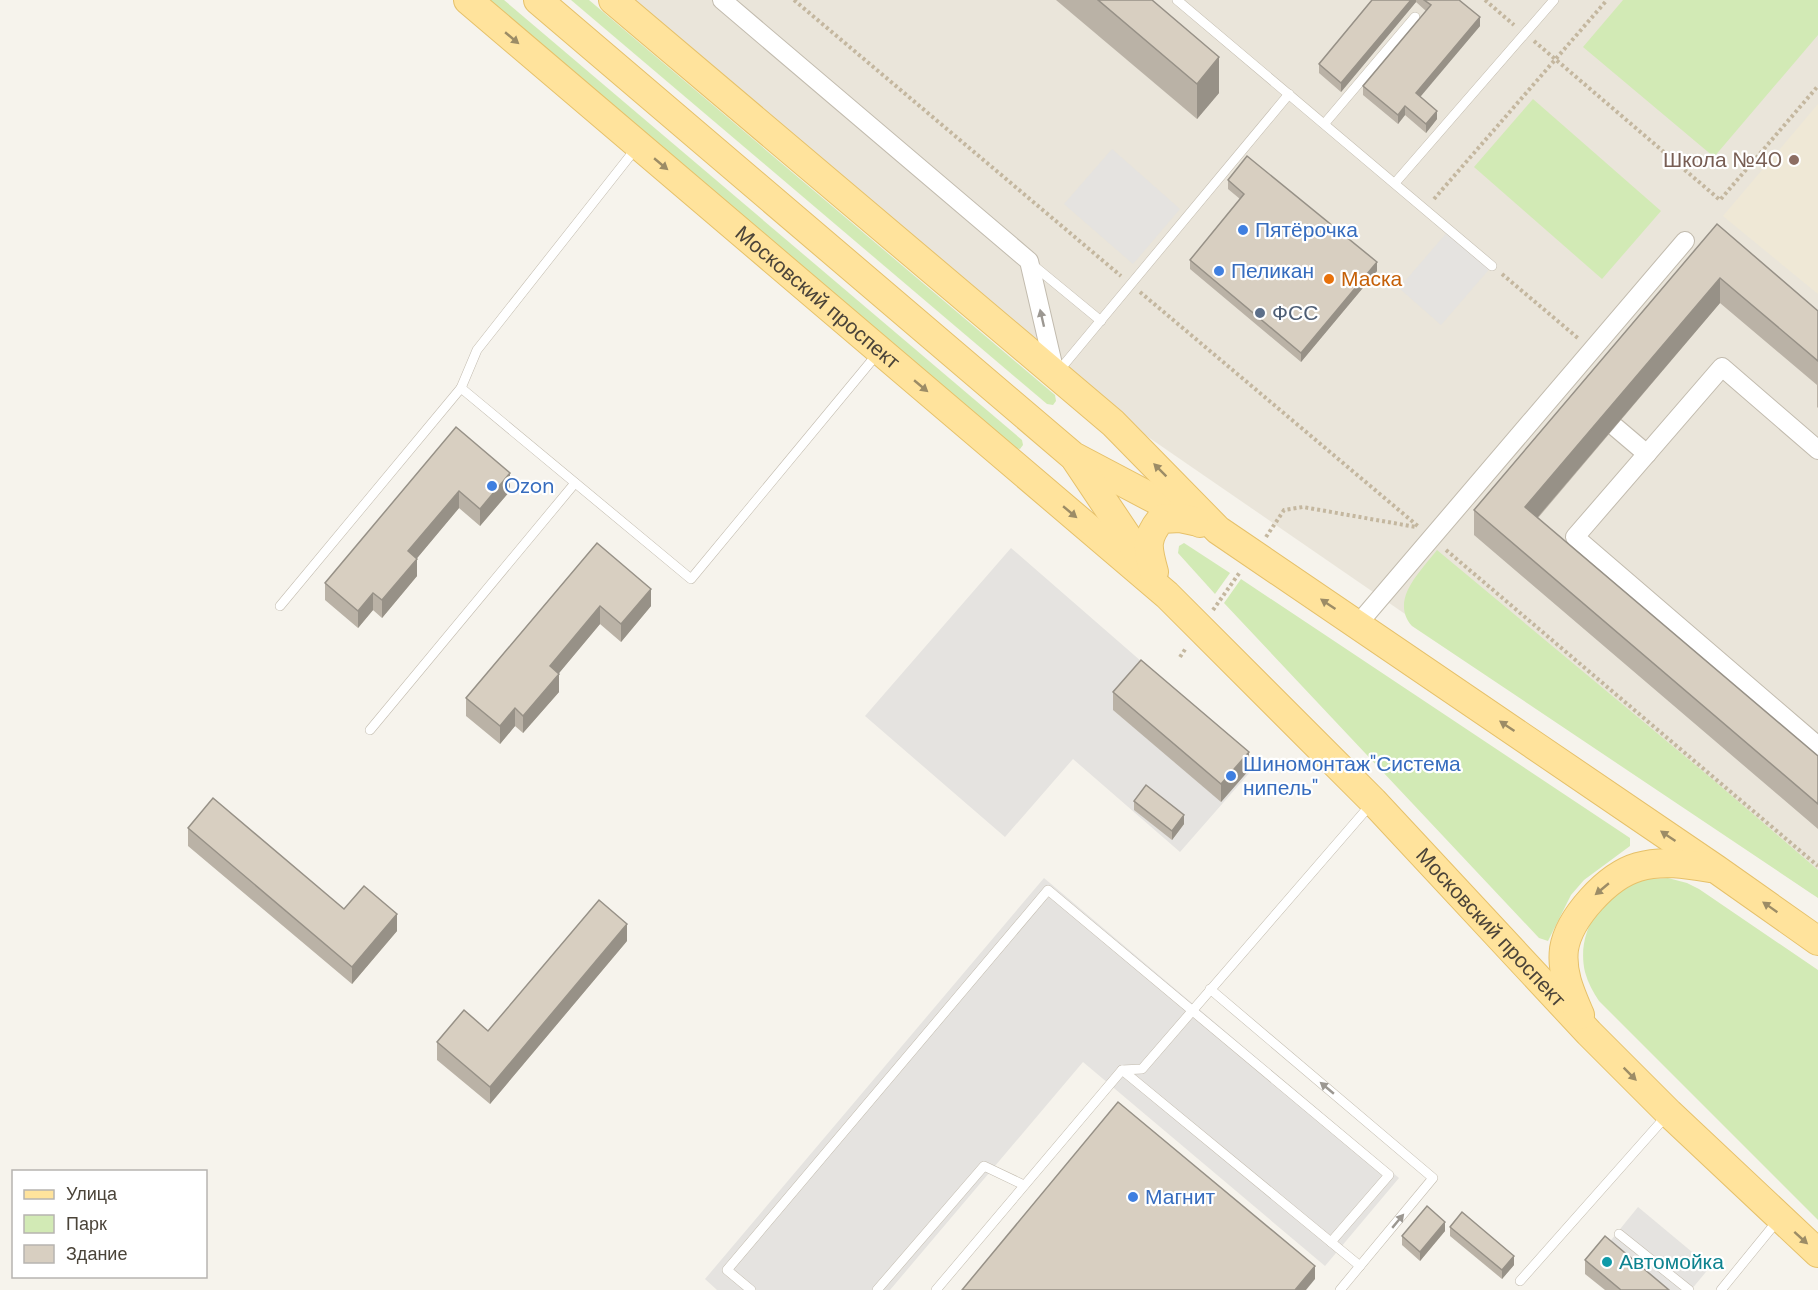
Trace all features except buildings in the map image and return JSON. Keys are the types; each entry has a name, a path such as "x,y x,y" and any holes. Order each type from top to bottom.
{"main road":[{"name":"Московский проспект","path":"468,0 880,351 1161,586 1373,801 1588,1033 1669,1113 1818,1253"},
{"name":"Московский проспект","path":"537,0 1073,456 1208,525 1254,553 1818,941"},
{"name":"Московский проспект","path":"613,0 1113,423 1208,525"},
{"name":"Московский проспект","path":"1073,456 1161,586"},
{"path":"1161,586 1148,554 1150,533 1161,519 1180,518 1208,525"},
{"path":"1588,1033 1566,983 1564,949 1573,926 1590,899 1609,883 1637,867 1675,862 1716,869"}],"street":[{"path":"722,0 1029,261 1056,375"},
{"path":"1358,624 1426,533 1564,383 1685,241"},
{"path":"1818,450 1722,367 1575,537 1818,746"},
{"path":"1564,383 1579,396"},
{"path":"1614,426 1647,454"}],"lane":[{"path":"1177,0 1492,266"},
{"path":"1395,183 1554,0"},
{"path":"1325,123 1415,17"},
{"path":"1056,375 1289,94"},
{"path":"280,606 461,388 477,350 639,145"},
{"path":"1029,261 1101,321"},
{"path":"461,388 691,579 880,351"},
{"path":"370,730 575,483"},
{"path":"936,1290 1122,1070 1142,1069 1373,801"},
{"path":"751,1290 727,1270 1048,890 1389,1175 1331,1242"},
{"path":"1210,990 1433,1178 1340,1290"},
{"path":"1122,1070 1360,1266"},
{"path":"1520,1281 1669,1113"},
{"path":"878,1290 984,1166 1024,1185"},
{"path":"1721,1290 1779,1218"},
{"path":"1619,1234 1689,1290"}],"path":[{"path":"794,0 1818,866"},
{"path":"1485,0 1720,200 1818,86"},
{"path":"1426,208 1607,0"},
{"path":"1492,266 1592,350"},
{"path":"1180,657 1284,510 1303,507 1426,533"}],"shaded area":[{"path":"629,0 1818,0 1818,895 1812,894 1119,417"},
{"name":"Школа №40","path":"1818,104 1818,294 1723,216"},
{"path":"1112,149 1180,209 1133,264 1064,204"},
{"path":"1450,229 1492,266 1441,325 1399,288"},
{"path":"1011,548 1258,763 1180,852 1073,759 1005,837 865,716"},
{"path":"1044,878 1399,1178 1325,1266 1083,1062 890,1290 717,1290 705,1279"},
{"path":"1638,1207 1710,1267 1691,1290 1664,1290 1608,1244"}],"green space":[{"path":"487,0 504,0 1022,440 1023,445 1020,449 1015,448"},
{"path":"571,0 589,0 1055,395 1056,401 1053,405 1047,404"},
{"path":"1623,0 1818,0 1818,35 1714,157 1583,47"},
{"path":"1533,99 1661,211 1602,279 1474,167"},
{"path":"1184,543 1230,573 1215,594 1178,553 1179,546"},
{"path":"1437,550 1818,870 1818,898 1412,626 1406,616 1404,606 1406,596 1416,576"},
{"path":"1241,579 1630,838 1630,846 1584,880 1571,895 1548,941 1539,938 1224,603"},
{"path":"1668,878 1699,889 1818,970 1818,1220 1599,1001 1589,984 1583,958 1584,944 1588,930 1602,906 1623,887 1636,881"}],"place":[{"name":"Школа №40","path":"1794,160"},
{"name":"Пятёрочка","path":"1243,230"},
{"name":"Пеликан","path":"1219,271"},
{"name":"Маска","path":"1329,279"},
{"name":"ФСС","path":"1260,313"},
{"name":"Ozon","path":"492,486"},
{"name":"Шиномонтаж\"Система нипель\"","path":"1231,776"},
{"name":"Магнит","path":"1133,1197"},
{"name":"Автомойка","path":"1607,1262"}]}
